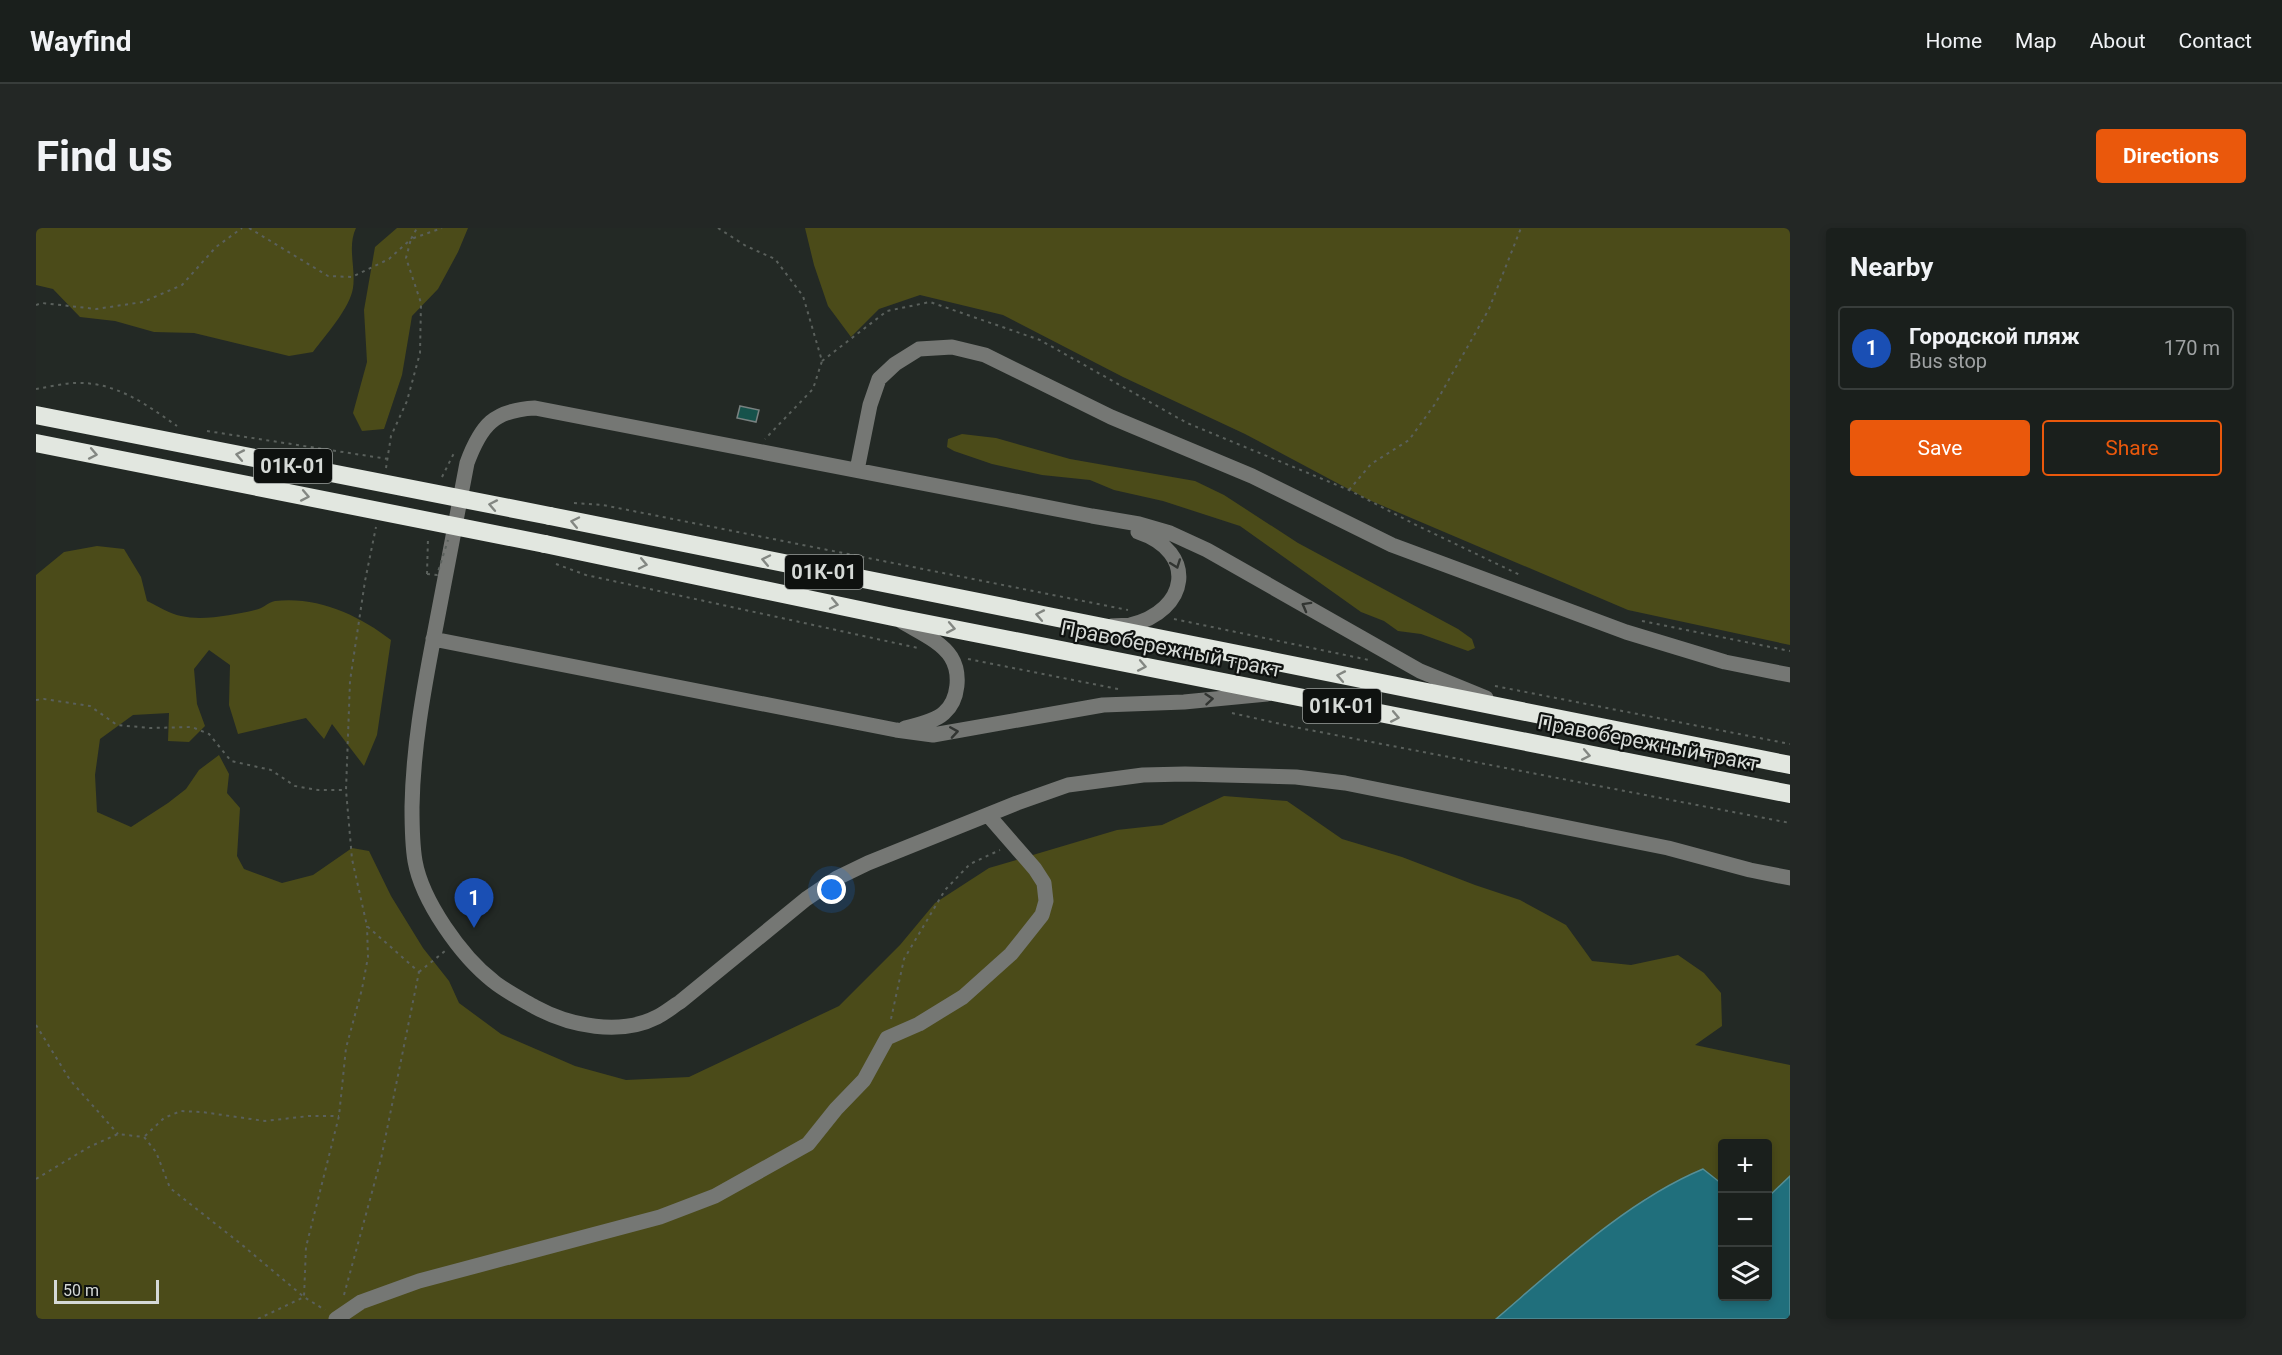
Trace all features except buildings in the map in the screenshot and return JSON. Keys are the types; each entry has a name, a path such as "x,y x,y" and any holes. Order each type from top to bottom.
{"highway":[{"name":"Правобережный тракт","path":"36,415 1790,765"},
{"name":"Правобережный тракт","path":"36,443 545,544 893,617 1790,794"}],"street":[{"path":"856,470 870,405 879,379 895,364 919,349 952,347 986,355 1111,417 1252,477 1392,545 1626,632 1725,662 1790,675"},
{"path":"1528,713 1458,688 1420,671 1208,550 1170,533 1139,524 536,408 515,409 498,416 484,427 467,463 419,711 412,780 412,837 415,862 423,888 457,942 492,981 528,1003 568,1021 616,1028 657,1017 680,1002 806,899 837,878 868,863 988,815 1068,785 1099,779 1185,774 1296,777 1346,783 1657,846 1790,878"},
{"path":"1092,516 1151,536 1171,553 1179,568 1179,585 1172,601 1154,615 1130,625 1097,627"},
{"path":"893,617 933,641 950,655 958,673 955,697 944,713 925,723 896,730"},
{"path":"433,639 896,730 933,735 1103,705 1184,702 1277,693"},
{"path":"337,1318 361,1302 419,1281 660,1217 715,1196 808,1144 864,1080 887,1038 919,1024 963,997 1011,954 1042,915 1046,901 1044,883 988,815"}],"path":[{"path":"36,305 42,303 96,309 143,302 182,285 216,247 242,228"},
{"path":"249,228 328,276 352,277 389,259 411,239 442,228"},
{"path":"386,469 391,436 407,401 420,353 421,303 406,258 411,239 417,228"},
{"path":"718,228 746,246 774,259 803,296 822,361 813,389 754,450"},
{"path":"1349,490 1371,464 1409,440 1435,404 1490,309 1521,228"},
{"path":"822,361 887,311 930,302 1040,340 1188,423 1349,490 1522,577"},
{"path":"36,389 78,383 112,388 140,401 178,426"},
{"path":"201,430 388,459"},
{"path":"440,480 454,451"},
{"path":"304,1297 306,1247 339,1116 346,1048 368,957 367,926 352,860 346,790 350,681 365,581 377,522"},
{"path":"428,535 427,574 438,575 448,540"},
{"path":"1641,620 1790,651"},
{"path":"36,700 44,699 90,706 117,725 150,728 192,727 209,734 231,762 271,770 295,786 318,790 346,790"},
{"path":"887,1038 904,959 945,890 970,864 1013,844"},
{"path":"367,926 419,972"},
{"path":"36,1179 89,1147 118,1134 144,1137 156,1152 170,1188 304,1297 337,1318 381,1159 419,972 452,945"},
{"path":"36,1025 70,1080 118,1134"},
{"path":"144,1137 164,1118 181,1111 265,1121 309,1116 339,1116"},
{"path":"258,1319 304,1297"}],"shaded area":[{"path":"36,228 356,228 352,243 353,288 342,313 313,352 289,356 194,333 154,332 115,321 80,317 53,289 36,285"},
{"path":"397,228 468,228 438,289 412,316 402,375 384,429 362,431 353,413 367,362 364,310 375,247"},
{"path":"805,228 1790,228 1790,645 1628,610 1369,500 1245,434 1123,377 1003,315 920,295 879,309 851,337 828,306 814,265"},
{"path":"962,434 996,438 1070,459 1195,481 1224,495 1298,543 1458,629 1472,639 1475,648 1468,651 1421,634 1398,631 1384,621 1361,612 1240,526 1163,501 1114,490 1090,480 1042,475 992,464 947,447 948,439"},
{"path":"97,546 124,549 141,577 147,601 177,615 198,618 218,617 258,609 275,601 306,601 351,615 391,640 377,735 364,766 332,724 324,739 306,718 238,734 229,705 230,665 209,650 194,669 197,704 205,726 189,742 168,741 169,713 133,715 100,739 95,775 97,812 131,827 186,789 199,770 219,755 229,774 227,793 240,808 237,856 244,869 282,883 313,875 352,848 369,851 391,896 423,948 449,981 459,1003 501,1034 575,1066 626,1080 689,1077 839,1006 900,945 935,903 989,868 1117,830 1162,825 1224,796 1287,801 1342,839 1402,857 1520,900 1566,925 1592,961 1631,965 1678,955 1704,973 1721,993 1722,1026 1695,1045 1790,1065 1790,1176 1772,1193 1772,1139 1718,1139 1718,1181 1703,1169 1646,1198 1496,1319 36,1319 36,575 64,552"}],"water":[{"path":"1703,1169 1718,1181 1718,1301 1772,1301 1772,1193 1790,1176 1790,1319 1496,1319 1569,1256 1621,1216 1675,1182"}],"place":[{"name":"Городской пляж","path":"474,928"}]}
